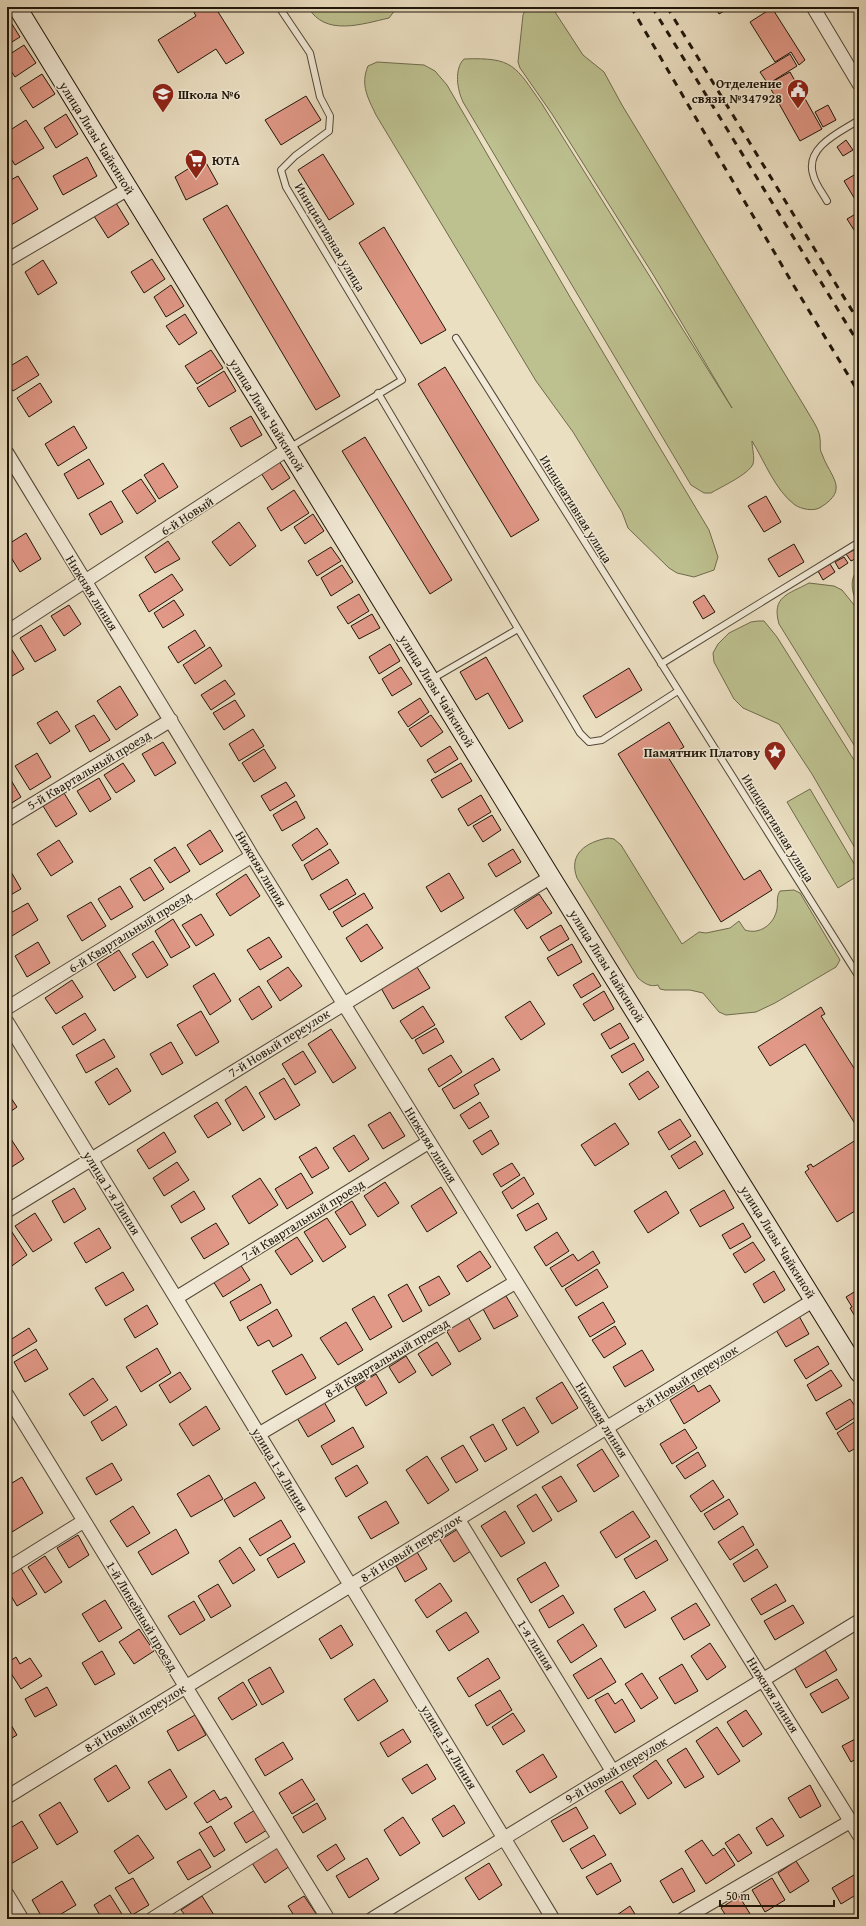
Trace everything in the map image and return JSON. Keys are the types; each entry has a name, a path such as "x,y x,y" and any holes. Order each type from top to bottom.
{"main road":[{"name":"улица Лизы Чайкиной","path":"17,7 430,680 859,1373"}],"street":[{"path":"814,7 859,84"},
{"path":"7,260 128,188"},
{"name":"6-й Новый","path":"7,632 85,583 288,449"},
{"name":"Нижняя линия","path":"7,453 85,583 171,720 252,856 859,1835"},
{"name":"5-й Квартальный проезд","path":"7,820 171,720"},
{"name":"6-й Квартальный проезд","path":"7,1008 252,856"},
{"name":"7-й Новый переулок","path":"7,1211 552,877"},
{"name":"улица 1-я Линия","path":"7,1022 553,1919"},
{"name":"7-й Квартальный проезд","path":"176,1298 429,1142"},
{"name":"8-й Квартальный проезд","path":"259,1434 516,1282"},
{"name":"8-й Новый переулок","path":"7,1796 814,1300"},
{"name":"1-й Линейный проезд","path":"7,1395 11,1410 84,1521 328,1919"},
{"name":"1-я линия","path":"458,1519 613,1772"},
{"path":"7,1569 84,1521"},
{"name":"9-й Новый переулок","path":"372,1919 859,1621"},
{"path":"683,1919 850,1820"},
{"path":"152,1919 280,1839"},
{"path":"7,1894 22,1919"}],"lane":[{"name":"Инициативная улица","path":"279,7 310,53 320,97 330,116 329,131 295,156 281,170 286,187 402,380 288,449"},
{"path":"827,201 814,179 811,159 819,147 859,120"},
{"name":"Инициативная улица","path":"456,338 859,977"},
{"path":"378,394 580,733 589,742 602,740 678,691"},
{"path":"661,664 856,544"},
{"path":"430,680 518,629"}],"green space":[{"path":"308,7 392,7 395,10 389,18 345,26 324,22 315,16"},
{"path":"527,7 550,7 553,9 583,55 604,72 622,105 816,426 820,436 821,452 833,476 836,488 835,494 830,500 818,509 811,510 801,508 788,499 776,484 752,441 754,461 750,468 741,476 711,493 704,493 691,485 463,102 459,91 458,74 461,63 464,59 481,59 504,62 512,66 519,73 542,104 732,408 654,276 552,114 520,68 518,62 523,15"},
{"path":"377,62 424,65 435,71 447,85 570,297 709,530 718,557 714,570 694,577 677,573 669,568 628,528 622,512 573,432 536,381 376,115 366,91 365,79 368,66"},
{"path":"859,569 859,606 854,597 852,582 853,577"},
{"path":"809,583 834,586 842,590 859,611 859,753 779,624 777,615 780,602 789,593"},
{"path":"764,621 777,637 859,768 859,855 812,774 779,724 743,708 734,699 714,662 713,653 718,644 729,633 751,622"},
{"path":"810,789 859,872 859,875 838,888 787,802"},
{"path":"608,838 614,839 621,845 682,944 699,932 706,933 730,928 739,921 745,930 760,930 773,920 777,909 780,891 794,890 800,893 840,960 836,967 775,1003 756,1012 726,1015 719,1012 703,993 690,990 665,990 660,989 658,985 652,986 645,983 638,978 577,878 575,862 581,850 586,846"}],"building":[{"path":"191,7 215,7 244,53 226,64 216,49 178,73 158,40 196,16"},
{"path":"715,7 731,7 719,14"},
{"path":"772,8 805,60 799,65 791,52 775,62 750,22"},
{"path":"10,21 20,37 7,45 7,23"},
{"path":"24,45 36,63 15,77 7,65 7,56"},
{"path":"790,54 797,66 768,84 760,72"},
{"path":"790,72 822,129 800,141 768,84"},
{"path":"42,74 55,94 33,108 20,88"},
{"path":"306,96 321,120 281,145 265,120"},
{"path":"828,105 836,120 823,127 815,112"},
{"path":"66,114 78,134 56,148 44,128"},
{"path":"26,120 44,148 15,165 7,152 7,132"},
{"path":"846,140 853,150 843,156 837,147"},
{"path":"323,154 354,204 329,220 298,170"},
{"path":"87,157 97,176 63,195 53,176"},
{"name":"ЮТА","path":"204,159 218,184 186,200 175,177"},
{"path":"859,172 859,206 844,181"},
{"path":"18,176 38,209 11,225 7,219 7,182"},
{"path":"116,203 129,224 108,238 94,216"},
{"path":"227,205 340,396 316,410 203,219"},
{"path":"859,212 859,227 854,230 847,219"},
{"path":"384,227 446,330 421,344 359,243"},
{"path":"152,259 165,279 144,293 131,272"},
{"path":"43,260 57,283 38,295 25,272"},
{"path":"171,285 184,306 166,317 154,297"},
{"path":"185,314 197,333 179,345 166,326"},
{"path":"211,350 223,368 197,384 185,366"},
{"path":"27,356 39,375 13,391 7,382 7,368"},
{"path":"445,367 539,520 511,537 418,384"},
{"path":"224,371 236,391 209,407 197,388"},
{"path":"40,383 52,402 29,417 17,398"},
{"path":"251,416 262,435 241,447 230,428"},
{"path":"74,426 87,448 58,466 45,444"},
{"path":"365,437 452,580 430,594 342,451"},
{"path":"89,459 104,484 78,499 64,474"},
{"path":"279,461 290,478 272,490 261,473"},
{"path":"163,463 178,487 159,499 144,475"},
{"path":"141,479 156,501 137,514 122,491"},
{"path":"294,490 309,513 281,531 267,508"},
{"path":"766,496 781,522 764,532 748,506"},
{"path":"111,501 123,522 101,535 89,514"},
{"path":"313,514 324,531 305,544 294,527"},
{"path":"239,522 256,546 230,566 212,542"},
{"path":"26,533 41,559 20,572 7,551 7,545"},
{"path":"168,541 180,559 155,573 145,557"},
{"path":"794,544 804,562 779,577 768,559"},
{"path":"331,547 341,561 317,576 308,561"},
{"path":"856,549 859,557 851,561 846,554"},
{"path":"844,557 848,563 839,569 835,562"},
{"path":"830,564 835,572 823,580 818,571"},
{"path":"342,565 353,582 331,596 321,578"},
{"path":"172,574 183,590 149,612 139,595"},
{"path":"359,594 369,611 348,624 337,607"},
{"path":"704,595 715,612 703,619 693,602"},
{"path":"174,600 184,615 163,628 154,613"},
{"path":"69,605 81,624 64,636 51,616"},
{"path":"372,614 380,628 359,639 351,626"},
{"path":"41,625 56,650 35,662 20,638"},
{"path":"195,630 205,646 178,663 168,647"},
{"path":"390,644 400,661 379,674 369,657"},
{"path":"9,645 24,669 7,679 7,646"},
{"path":"210,647 222,666 195,684 183,665"},
{"path":"486,657 523,721 509,729 488,693 476,700 460,672"},
{"path":"401,667 412,684 392,696 382,679"},
{"path":"629,668 642,690 596,718 583,696"},
{"path":"225,680 235,694 211,710 201,695"},
{"path":"120,686 138,715 116,730 97,701"},
{"path":"420,698 429,712 408,727 398,712"},
{"path":"235,700 245,716 224,730 213,713"},
{"path":"57,711 70,731 50,744 37,723"},
{"path":"94,715 110,740 90,752 75,726"},
{"path":"431,715 443,732 421,747 409,729"},
{"path":"669,722 684,747 668,757 744,880 760,870 772,890 721,922 618,754"},
{"path":"253,729 264,746 239,761 229,744"},
{"path":"163,742 176,763 155,776 142,754"},
{"path":"450,746 458,759 435,773 427,760"},
{"path":"264,749 276,768 254,782 242,763"},
{"path":"37,753 51,777 30,790 15,766"},
{"path":"123,763 135,781 116,793 104,775"},
{"path":"461,763 472,781 442,798 431,780"},
{"path":"8,775 21,797 7,806 7,776"},
{"path":"99,778 111,799 90,812 77,791"},
{"path":"286,782 295,796 270,811 261,796"},
{"path":"64,793 77,814 56,827 43,806"},
{"path":"481,795 491,812 468,826 458,809"},
{"path":"296,801 305,818 282,831 273,815"},
{"path":"492,815 501,830 483,842 473,826"},
{"path":"317,828 328,844 302,861 292,845"},
{"path":"210,830 223,851 200,865 187,845"},
{"path":"59,840 73,862 51,876 37,854"},
{"path":"175,847 190,871 170,883 154,860"},
{"path":"330,849 339,863 312,880 304,865"},
{"path":"513,849 521,862 496,877 488,864"},
{"path":"150,867 164,889 144,901 130,879"},
{"path":"10,870 21,889 7,897 7,872"},
{"path":"449,873 464,898 441,912 426,887"},
{"path":"246,874 260,896 230,916 216,894"},
{"path":"347,879 356,894 329,910 320,895"},
{"path":"120,886 133,907 111,920 98,899"},
{"path":"364,893 373,908 342,927 333,912"},
{"path":"539,894 552,913 527,929 514,910"},
{"path":"91,902 106,926 82,941 67,916"},
{"path":"28,903 38,920 7,939 7,915"},
{"path":"201,914 214,935 196,946 182,925"},
{"path":"173,919 190,947 171,958 155,931"},
{"path":"367,924 383,948 361,962 346,938"},
{"path":"561,925 569,939 549,951 540,937"},
{"path":"269,937 282,957 260,970 247,950"},
{"path":"153,941 168,965 147,978 132,954"},
{"path":"38,942 50,963 27,977 15,956"},
{"path":"572,944 582,962 558,976 547,958"},
{"path":"119,950 136,977 114,991 97,964"},
{"path":"288,967 302,986 280,1001 267,981"},
{"path":"417,967 430,988 393,1009 381,988"},
{"path":"214,973 231,1001 210,1015 193,986"},
{"path":"593,973 601,986 581,998 573,985"},
{"path":"72,980 83,997 56,1014 45,998"},
{"path":"259,986 272,1007 252,1020 239,999"},
{"path":"604,991 614,1009 594,1021 583,1004"},
{"path":"530,1001 545,1024 521,1040 505,1017"},
{"path":"423,1006 435,1025 412,1039 400,1021"},
{"path":"821,1007 825,1014 821,1016 859,1076 859,1130 805,1044 770,1066 758,1047"},
{"path":"201,1011 219,1042 196,1056 177,1025"},
{"path":"85,1013 96,1030 73,1045 62,1027"},
{"path":"620,1023 629,1038 610,1049 601,1034"},
{"path":"436,1028 444,1042 423,1054 415,1040"},
{"path":"331,1029 356,1068 333,1083 308,1044"},
{"path":"104,1039 115,1057 86,1073 76,1055"},
{"path":"171,1042 183,1063 162,1075 150,1054"},
{"path":"634,1043 644,1060 622,1073 611,1056"},
{"path":"303,1051 316,1072 295,1085 282,1064"},
{"path":"451,1055 462,1072 439,1087 428,1069"},
{"path":"493,1058 500,1070 474,1085 479,1094 454,1109 442,1089"},
{"path":"117,1068 131,1091 109,1105 95,1082"},
{"path":"648,1071 659,1087 639,1100 629,1084"},
{"path":"284,1078 300,1105 275,1120 259,1093"},
{"path":"246,1086 265,1117 243,1131 225,1100"},
{"path":"7,1092 17,1107 7,1114"},
{"path":"217,1102 231,1124 208,1138 194,1116"},
{"path":"480,1102 489,1117 469,1129 460,1115"},
{"path":"390,1112 405,1136 383,1149 368,1125"},
{"path":"680,1119 691,1136 669,1150 658,1132"},
{"path":"615,1123 629,1144 595,1166 581,1145"},
{"path":"491,1130 499,1144 482,1155 473,1141"},
{"path":"164,1132 176,1152 149,1169 137,1150"},
{"path":"354,1135 369,1159 349,1172 333,1148"},
{"path":"9,1136 24,1159 7,1170 7,1137"},
{"path":"859,1138 859,1206 854,1209 855,1211 837,1222 805,1172 809,1169 807,1166 811,1164 813,1167"},
{"path":"695,1141 703,1154 679,1169 671,1156"},
{"path":"316,1147 329,1168 312,1178 299,1157"},
{"path":"177,1162 189,1180 164,1196 153,1178"},
{"path":"512,1163 520,1175 501,1187 493,1174"},
{"path":"301,1173 313,1193 287,1209 275,1189"},
{"path":"524,1177 534,1194 512,1209 502,1192"},
{"path":"260,1178 278,1205 249,1224 232,1196"},
{"path":"385,1182 399,1203 378,1217 364,1196"},
{"path":"441,1187 457,1213 427,1232 411,1206"},
{"path":"74,1188 86,1209 64,1223 52,1201"},
{"path":"724,1190 734,1208 700,1227 690,1210"},
{"path":"194,1191 205,1209 181,1223 171,1206"},
{"path":"666,1191 679,1213 648,1233 634,1211"},
{"path":"352,1201 366,1225 350,1235 335,1212"},
{"path":"538,1203 547,1219 526,1231 517,1215"},
{"path":"35,1213 52,1240 33,1252 15,1226"},
{"path":"327,1218 346,1247 323,1262 304,1232"},
{"path":"216,1223 229,1244 204,1259 191,1238"},
{"path":"743,1223 751,1237 730,1249 722,1235"},
{"path":"99,1228 111,1248 86,1263 74,1243"},
{"path":"10,1229 27,1255 9,1268 7,1265 7,1231"},
{"path":"557,1232 569,1251 546,1266 534,1247"},
{"path":"297,1237 313,1261 291,1275 275,1251"},
{"path":"753,1242 765,1260 745,1273 733,1254"},
{"path":"480,1251 491,1267 467,1282 457,1266"},
{"path":"593,1251 600,1263 562,1287 550,1268 573,1254 578,1261"},
{"path":"240,1264 250,1280 223,1297 213,1281"},
{"path":"597,1269 608,1287 576,1306 565,1289"},
{"path":"774,1271 785,1290 764,1303 753,1284"},
{"path":"123,1272 134,1290 106,1306 95,1288"},
{"path":"439,1276 450,1294 429,1306 419,1287"},
{"path":"261,1284 271,1303 240,1321 230,1302"},
{"path":"407,1284 422,1311 403,1322 388,1295"},
{"path":"859,1289 859,1323 850,1308 852,1307 846,1297"},
{"path":"374,1296 392,1327 370,1340 352,1309"},
{"path":"506,1296 518,1316 494,1329 483,1309"},
{"path":"603,1302 615,1322 590,1337 578,1317"},
{"path":"147,1305 158,1324 135,1338 124,1319"},
{"path":"277,1309 292,1336 273,1347 269,1340 258,1346 247,1327"},
{"path":"799,1316 809,1334 786,1347 776,1330"},
{"path":"468,1317 481,1339 459,1352 446,1330"},
{"path":"346,1322 363,1350 338,1365 320,1338"},
{"path":"615,1326 626,1344 604,1358 592,1340"},
{"path":"29,1328 37,1341 11,1357 7,1351 7,1342"},
{"path":"437,1342 451,1364 432,1376 418,1354"},
{"path":"818,1346 829,1364 806,1379 794,1360"},
{"path":"157,1348 171,1373 141,1392 126,1367"},
{"path":"36,1349 48,1369 25,1382 14,1362"},
{"path":"642,1350 654,1370 625,1387 613,1367"},
{"path":"302,1354 316,1378 286,1395 272,1371"},
{"path":"406,1356 416,1372 399,1383 389,1367"},
{"path":"831,1370 842,1386 816,1401 807,1385"},
{"path":"180,1372 191,1389 170,1403 159,1385"},
{"path":"376,1374 387,1393 366,1406 355,1387"},
{"path":"93,1378 108,1400 84,1416 69,1394"},
{"path":"562,1382 578,1408 552,1424 536,1398"},
{"path":"694,1385 698,1392 710,1385 720,1401 684,1424 670,1400"},
{"path":"850,1399 859,1412 859,1415 836,1430 826,1413"},
{"path":"324,1402 335,1421 308,1437 297,1418"},
{"path":"116,1406 127,1425 102,1441 91,1422"},
{"path":"206,1406 220,1429 193,1446 179,1424"},
{"path":"524,1407 539,1432 517,1446 502,1420"},
{"path":"859,1419 859,1446 849,1452 837,1433"},
{"path":"493,1424 507,1449 485,1462 470,1437"},
{"path":"353,1427 364,1447 332,1465 321,1446"},
{"path":"685,1429 697,1448 672,1464 660,1444"},
{"path":"463,1445 478,1470 456,1483 441,1458"},
{"path":"602,1449 619,1476 594,1492 577,1465"},
{"path":"698,1452 706,1466 685,1479 676,1466"},
{"path":"427,1456 449,1490 428,1504 406,1470"},
{"path":"112,1463 122,1480 96,1495 86,1478"},
{"path":"357,1465 368,1483 346,1497 335,1478"},
{"path":"209,1475 223,1499 191,1517 177,1494"},
{"path":"561,1476 577,1501 558,1512 542,1487"},
{"path":"22,1477 43,1513 12,1532 7,1524 7,1486"},
{"path":"713,1480 724,1497 701,1512 690,1496"},
{"path":"255,1482 265,1498 234,1517 224,1500"},
{"path":"859,1486 859,1496 855,1489"},
{"path":"536,1494 552,1520 533,1532 517,1506"},
{"path":"729,1499 738,1514 714,1530 704,1514"},
{"path":"386,1501 399,1523 371,1539 358,1517"},
{"path":"133,1506 150,1533 127,1547 110,1521"},
{"path":"505,1511 525,1543 501,1557 481,1526"},
{"path":"633,1511 650,1537 616,1558 600,1532"},
{"path":"281,1520 291,1537 260,1556 249,1539"},
{"path":"743,1526 754,1545 730,1560 718,1542"},
{"path":"176,1529 189,1553 152,1575 138,1552"},
{"path":"458,1529 471,1551 454,1562 440,1540"},
{"path":"78,1535 89,1555 69,1568 57,1548"},
{"path":"656,1540 668,1560 636,1579 624,1559"},
{"path":"294,1543 305,1562 278,1578 267,1559"},
{"path":"240,1547 255,1570 233,1584 219,1561"},
{"path":"757,1549 768,1567 744,1582 733,1564"},
{"path":"417,1552 427,1569 405,1582 396,1566"},
{"path":"45,1556 62,1582 45,1593 28,1567"},
{"path":"545,1562 559,1586 531,1603 517,1579"},
{"path":"21,1568 37,1594 17,1606 7,1589 7,1577"},
{"path":"440,1583 452,1601 427,1618 415,1600"},
{"path":"218,1584 231,1606 211,1618 198,1596"},
{"path":"776,1584 786,1601 761,1615 751,1599"},
{"path":"644,1591 656,1610 625,1628 614,1609"},
{"path":"563,1595 574,1613 549,1628 539,1610"},
{"path":"105,1600 122,1628 99,1642 82,1614"},
{"path":"194,1601 205,1620 180,1635 168,1616"},
{"path":"696,1603 710,1625 684,1640 671,1618"},
{"path":"793,1605 804,1623 775,1640 764,1621"},
{"path":"466,1612 479,1632 449,1651 436,1631"},
{"path":"583,1624 597,1646 571,1663 557,1641"},
{"path":"341,1625 353,1645 331,1659 319,1639"},
{"path":"139,1629 154,1651 134,1664 119,1642"},
{"path":"710,1643 726,1667 707,1680 691,1656"},
{"path":"825,1650 837,1670 806,1688 794,1667"},
{"path":"102,1651 115,1674 95,1685 82,1663"},
{"path":"16,1657 20,1664 30,1658 42,1676 21,1689 7,1667 7,1663"},
{"path":"488,1658 500,1678 469,1697 457,1678"},
{"path":"601,1658 616,1682 588,1699 573,1675"},
{"path":"682,1664 698,1691 675,1704 659,1678"},
{"path":"270,1667 284,1692 262,1705 248,1680"},
{"path":"642,1673 658,1698 641,1709 625,1684"},
{"path":"374,1679 388,1701 358,1721 344,1699"},
{"path":"837,1679 849,1698 822,1713 810,1694"},
{"path":"243,1682 257,1705 232,1720 218,1698"},
{"path":"47,1687 57,1705 35,1717 25,1699"},
{"path":"500,1690 512,1710 487,1726 475,1705"},
{"path":"859,1690 859,1701 854,1693"},
{"path":"608,1693 615,1704 622,1699 635,1721 615,1733 595,1700"},
{"path":"746,1710 762,1734 743,1747 727,1722"},
{"path":"513,1713 525,1731 503,1745 492,1727"},
{"path":"195,1715 206,1735 178,1751 167,1731"},
{"path":"7,1718 17,1735 7,1741"},
{"path":"717,1727 740,1761 718,1775 696,1741"},
{"path":"403,1729 411,1742 388,1757 380,1743"},
{"path":"859,1737 859,1757 851,1762 842,1746"},
{"path":"283,1742 293,1759 265,1776 255,1759"},
{"path":"686,1748 704,1777 685,1788 667,1760"},
{"path":"543,1754 557,1777 530,1793 516,1771"},
{"path":"656,1760 672,1783 648,1799 633,1776"},
{"path":"427,1764 436,1779 412,1794 402,1779"},
{"path":"116,1765 130,1788 108,1802 94,1779"},
{"path":"170,1769 187,1797 166,1810 148,1782"},
{"path":"302,1779 315,1800 292,1814 279,1793"},
{"path":"622,1781 636,1804 620,1814 605,1791"},
{"path":"810,1785 821,1806 800,1818 788,1798"},
{"path":"214,1790 220,1800 226,1797 232,1807 207,1823 194,1803"},
{"path":"60,1802 78,1832 57,1845 39,1815"},
{"path":"317,1803 326,1819 303,1833 293,1817"},
{"path":"454,1805 465,1823 443,1837 432,1819"},
{"path":"576,1807 588,1828 563,1842 551,1821"},
{"path":"255,1810 267,1830 246,1843 234,1823"},
{"path":"403,1817 420,1843 400,1856 384,1830"},
{"path":"772,1818 784,1836 767,1846 756,1828"},
{"path":"22,1821 38,1848 9,1865 7,1860 7,1830"},
{"path":"211,1826 225,1850 214,1857 199,1833"},
{"path":"739,1834 752,1853 738,1862 725,1843"},
{"path":"138,1835 154,1858 129,1874 114,1851"},
{"path":"594,1835 606,1855 582,1869 570,1849"},
{"path":"702,1840 713,1856 724,1848 735,1865 706,1884 685,1851"},
{"path":"336,1844 345,1859 327,1871 317,1856"},
{"path":"278,1847 290,1866 265,1883 252,1863"},
{"path":"200,1849 211,1867 188,1880 177,1862"},
{"path":"367,1858 379,1879 349,1898 336,1876"},
{"path":"796,1861 809,1881 790,1893 778,1873"},
{"path":"489,1863 502,1885 479,1900 465,1878"},
{"path":"611,1863 621,1881 597,1895 586,1877"},
{"path":"682,1868 695,1891 673,1903 660,1881"},
{"path":"859,1872 859,1893 841,1904 832,1888"},
{"path":"133,1878 149,1905 132,1915 115,1888"},
{"path":"772,1878 785,1900 765,1912 752,1890"},
{"path":"62,1881 76,1905 53,1919 43,1919 32,1900"},
{"path":"110,1895 125,1919 102,1919 94,1905"},
{"path":"202,1896 214,1915 209,1919 188,1919 181,1910"},
{"path":"304,1896 319,1918 318,1919 296,1919 288,1906"},
{"path":"739,1896 752,1917 749,1919 728,1919 721,1908"},
{"path":"630,1906 638,1919 611,1919"},
{"path":"712,1915 715,1919 706,1919"}],"tram line":[{"path":"856,7 859,13"}],"railway":[{"path":"631,7 794,286 859,393"},
{"path":"652,7 859,344"},
{"path":"667,7 859,322"}],"place":[{"name":"Отделение связи №347928","path":"798,110"},
{"name":"Школа №6","path":"163,114"},
{"name":"ЮТА","path":"196,180"},
{"name":"Памятник Платову","path":"775,772"}]}
